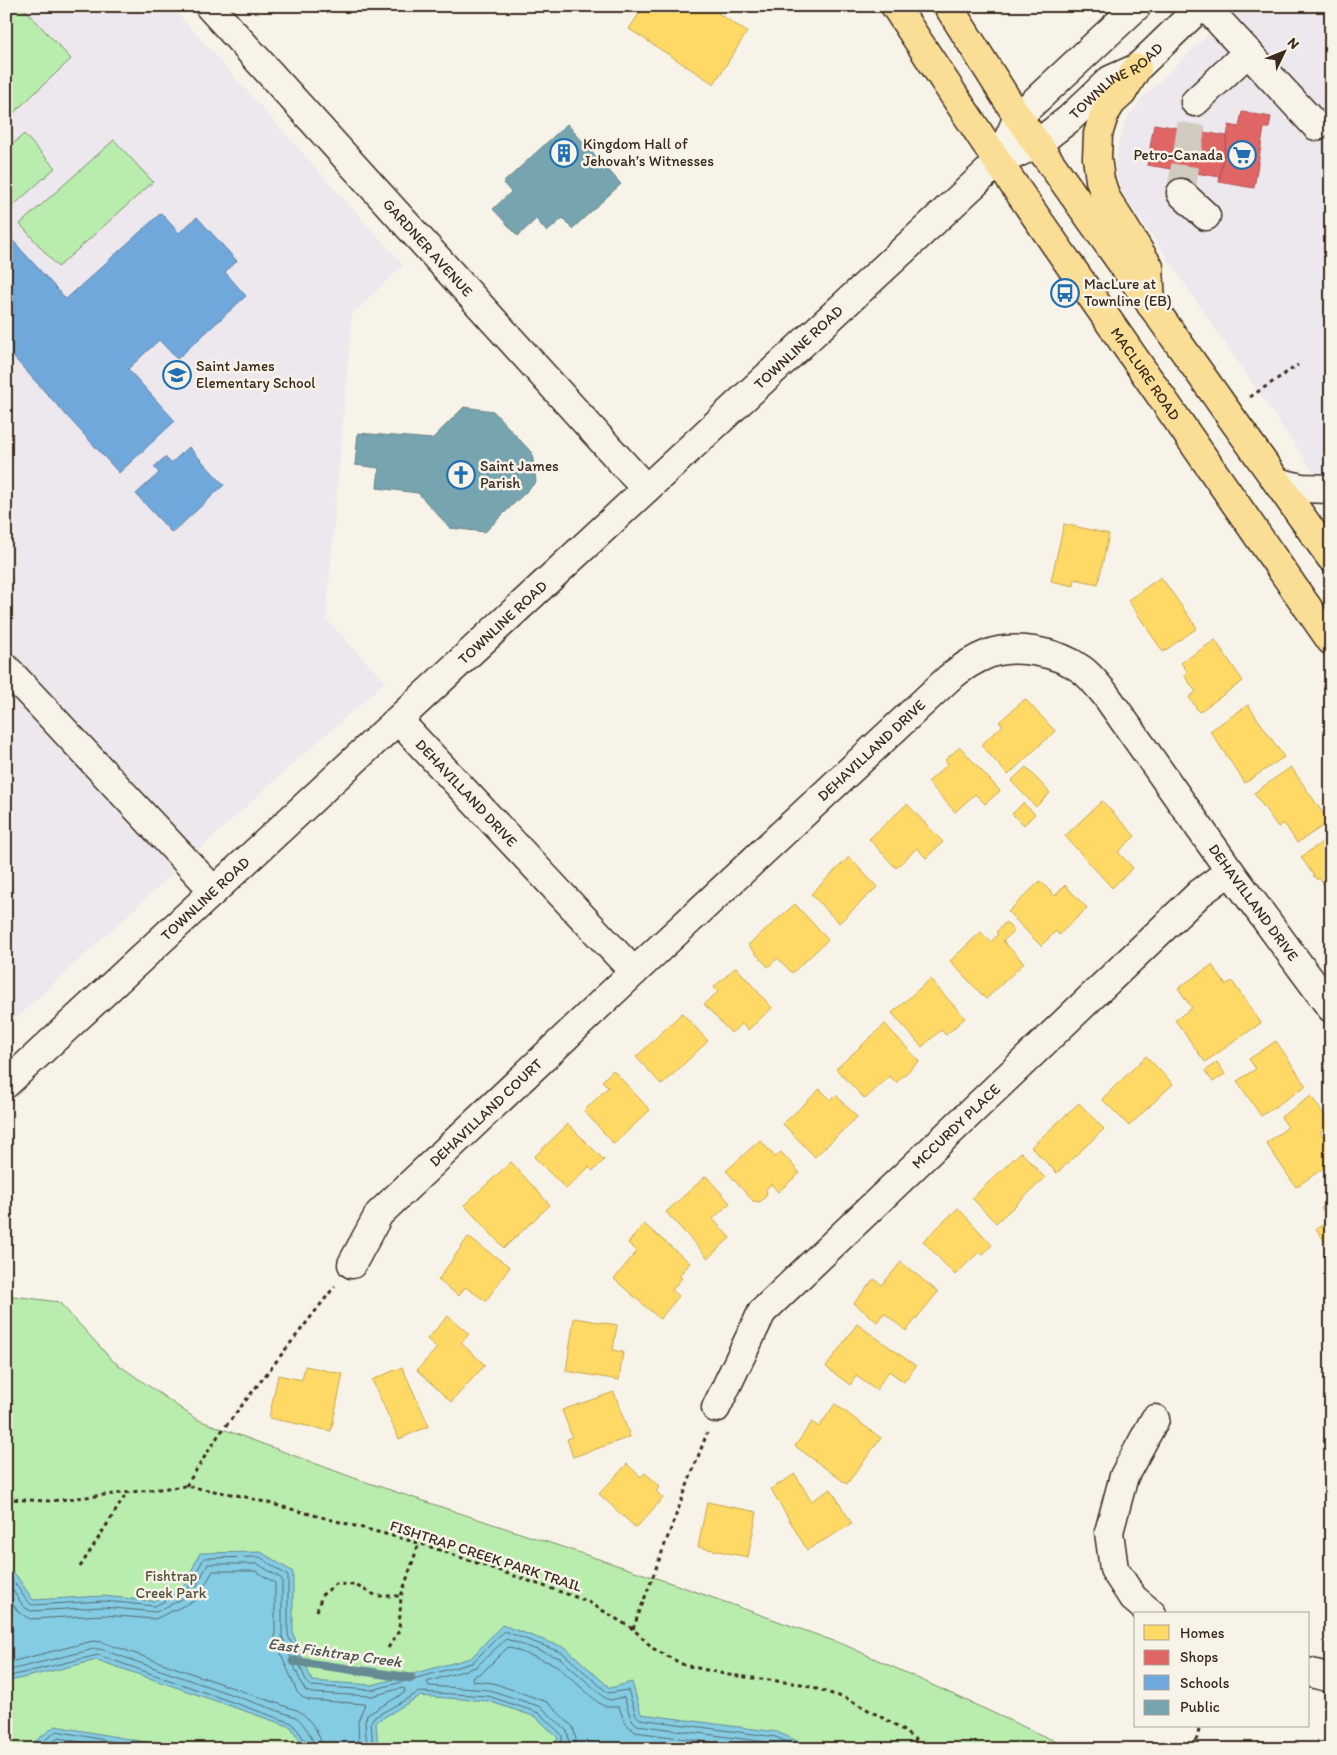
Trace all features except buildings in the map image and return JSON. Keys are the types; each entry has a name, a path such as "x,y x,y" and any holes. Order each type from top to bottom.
{"main road":[{"name":"MACLURE ROAD","path":"895,6 998,162 1331,641"},
{"path":"948,6 1018,117 1331,558"},
{"path":"1137,68 1122,93 1112,102 1104,115 1098,134 1097,158 1100,180 1106,198 1149,267 1151,305"}],"street":[{"name":"GARDNER AVENUE","path":"209,6 646,489"},
{"name":"TOWNLINE ROAD","path":"998,162 1018,117 1137,6"},
{"name":"TOWNLINE ROAD","path":"6,1084 998,162 1037,144 1069,119 1110,80 1137,68 1201,6"},
{"path":"1205,6 1316,126"},
{"path":"1196,102 1248,52"},
{"path":"1181,193 1206,216"},
{"path":"1277,482 1302,488 1331,489"},
{"name":"DEHAVILLAND DRIVE","path":"398,720 634,972 948,678 967,664 990,653 1013,650 1035,651 1058,657 1081,669 1105,694 1230,871 1331,1008"},
{"path":"6,668 214,891"},
{"name":"MCCURDY PLACE","path":"716,1408 762,1312 1200,893 1230,871"},
{"name":"DEHAVILLAND COURT","path":"352,1264 379,1214 634,972"},
{"path":"1150,1612 1133,1598 1114,1569 1109,1532 1124,1476 1155,1419"},
{"path":"1310,1673 1331,1678"}],"path":[{"path":"1259,391 1298,365"},
{"path":"186,1486 218,1436 352,1264"},
{"path":"633,1629 716,1408"},
{"name":"FISHTRAP CREEK PARK TRAIL","path":"6,1499 50,1501 186,1486 242,1496 419,1543 587,1601 633,1629 654,1649 684,1665 729,1675 801,1684 848,1699 894,1724 928,1749"},
{"path":"80,1567 127,1493"},
{"path":"388,1648 399,1631 401,1596 419,1543"},
{"path":"318,1611 322,1595 336,1584 355,1585 377,1596 401,1596"},
{"path":"1194,1749 1199,1728"}],"shaded area":[{"name":"Saint James Elementary School","path":"6,6 171,6 403,265 352,314 326,619 385,682 279,776 6,1027"},
{"path":"1238,6 1331,6 1331,498 1122,192 1115,168 1119,142 1127,119 1144,96"}],"green space":[{"path":"6,6 22,6 71,59 6,120"},
{"path":"24,134 55,168 14,205 6,205 6,150"},
{"path":"114,140 153,182 58,267 20,224"},
{"name":"Fishtrap Creek Park","path":"6,1295 59,1302 113,1361 196,1419 354,1478 680,1586 845,1645 1072,1749 6,1749"}],"water":[{"path":"261,1552 293,1572 293,1634 312,1681 372,1685 471,1658 502,1625 566,1648 610,1688 632,1682 641,1714 777,1732 815,1749 552,1749 558,1738 536,1717 488,1701 420,1696 376,1722 378,1747 380,1749 305,1749 291,1727 97,1660 6,1682 6,1571 16,1575 33,1600 103,1596 153,1601 184,1586 200,1553"},
{"path":"55,1726 151,1743 165,1749 25,1749"}],"waterway":[{"name":"East Fishtrap Creek","path":"293,1661 411,1678"}],"tunnel":[{"path":"1181,193 1195,102"}],"place":[{"name":"Kingdom Hall of Jehovah’s Witnesses","path":"564,153"},
{"name":"Petro-Canada","path":"1242,155"},
{"name":"MacLure at Townline (EB)","path":"1065,293"},
{"name":"Saint James Elementary School","path":"177,375"},
{"name":"Saint James Parish","path":"461,475"}]}
